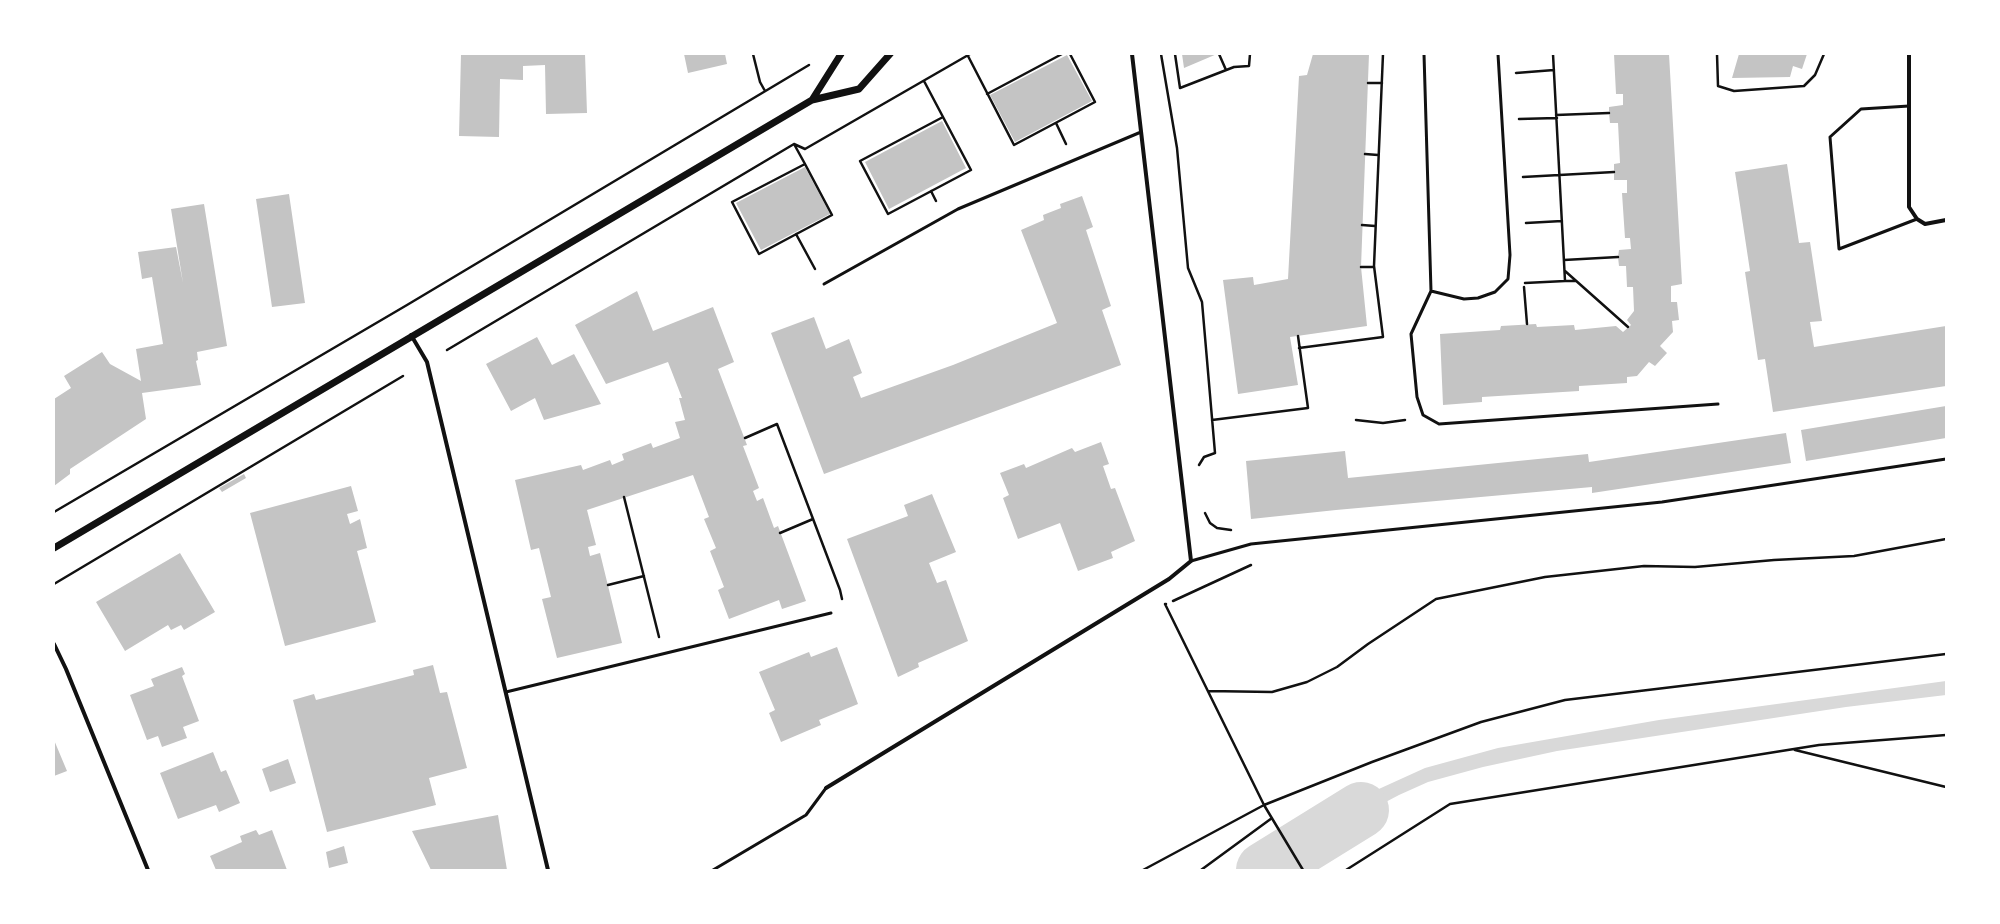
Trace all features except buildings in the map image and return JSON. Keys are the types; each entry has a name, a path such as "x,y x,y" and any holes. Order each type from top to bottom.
{"street":[{"path":"812,100 841,54"},
{"path":"54,548 412,335 812,100 859,89 890,54"},
{"path":"826,788 1169,580 1191,561 1132,54"},
{"path":"1909,54 1909,207 1917,219 1925,224 1946,220"},
{"path":"412,335 427,362 548,870"},
{"path":"54,644 66,669 148,870"}],"lane":[{"path":"1424,54 1431,291 1411,334 1417,397 1423,415 1439,424 1718,404"},
{"path":"1431,291 1464,299 1478,298 1495,292 1508,279 1510,255 1498,54"},
{"path":"1909,106 1861,109 1830,137 1839,249 1917,219"},
{"path":"824,284 958,209 1141,132"},
{"path":"1191,561 1251,544 1662,502 1946,459"},
{"path":"506,692 831,613"},
{"path":"713,870 806,815 826,788"}],"path":[{"path":"753,54 760,82 765,91"},
{"path":"987,94 1062,54"},
{"path":"794,144 805,149 969,55 987,94 1014,145 1095,102 1070,54"},
{"path":"1161,54 1177,148 1188,268 1202,302 1215,453 1204,457 1198,466"},
{"path":"1174,54 1180,88 1234,67 1249,66 1250,54"},
{"path":"1219,54 1226,70"},
{"path":"1299,348 1383,337 1374,266 1383,54"},
{"path":"1553,54 1565,281"},
{"path":"1717,54 1718,86 1734,91 1804,86 1815,75 1824,54"},
{"path":"54,512 407,305 814,62"},
{"path":"1499,74 1554,70"},
{"path":"924,81 971,170 888,214 860,161 943,117"},
{"path":"1368,83 1382,83"},
{"path":"1502,120 1609,113"},
{"path":"1056,123 1068,147"},
{"path":"794,144 805,164 832,216 759,254 732,202 805,164"},
{"path":"447,350 794,144"},
{"path":"1365,154 1378,154"},
{"path":"1505,178 1614,172"},
{"path":"1508,225 1562,221"},
{"path":"1362,225 1375,226"},
{"path":"796,234 819,275"},
{"path":"1564,260 1618,257"},
{"path":"1361,267 1374,266"},
{"path":"1565,271 1628,327"},
{"path":"1527,324 1524,283 1575,281"},
{"path":"1212,420 1308,408 1298,336"},
{"path":"54,584 403,376"},
{"path":"1356,420 1383,423 1411,419"},
{"path":"744,438 777,424 842,596 842,602 831,613"},
{"path":"624,498 664,654"},
{"path":"1205,512 1210,523 1217,528 1235,530"},
{"path":"780,533 813,520"},
{"path":"1208,691 1272,692 1307,682 1337,667 1368,644 1436,599 1545,577 1644,566 1695,567 1774,560 1854,556 1946,540"},
{"path":"1251,565 1165,604 1264,805 1304,870"},
{"path":"608,585 644,576"},
{"path":"1143,870 1264,805 1372,762 1481,722 1566,700 1946,654"},
{"path":"1346,870 1450,804 1819,745 1946,735"},
{"path":"1793,749 1946,787"},
{"path":"1201,870 1272,818"}],"shaded area":[{"path":"1946,681 1946,695 1846,707 1557,751 1483,767 1428,782 1399,795 1340,826 1298,856 1291,844 1370,793 1425,768 1498,748 1659,720"}],"waterway":[{"path":"1264,870 1361,810"}]}
